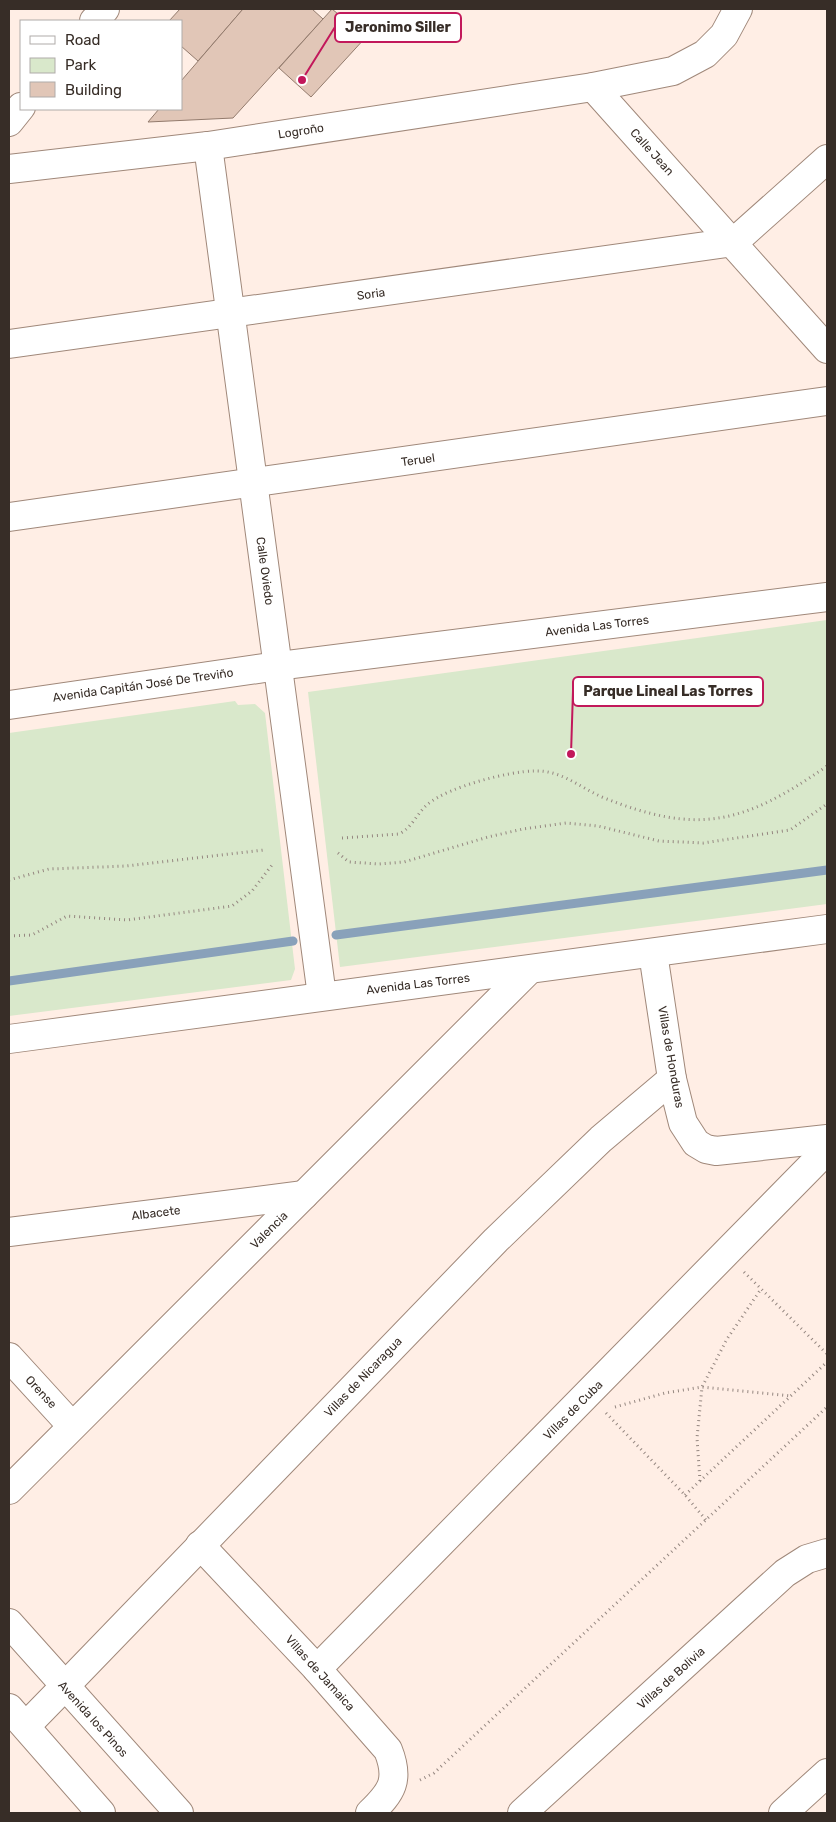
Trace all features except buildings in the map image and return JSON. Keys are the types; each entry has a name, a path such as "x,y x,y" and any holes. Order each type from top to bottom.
{"street":[{"path":"95,20 105,9"},
{"path":"593,87 672,72 705,54 724,35 738,9"},
{"name":"Logroño","path":"9,169 208,146 593,87"},
{"name":"Calle Jean","path":"593,87 734,242 827,349"},
{"path":"9,122 20,108"},
{"name":"Calle Oviedo","path":"208,146 322,996"},
{"path":"734,242 827,159"},
{"name":"Soria","path":"9,344 734,242"},
{"name":"Teruel","path":"9,517 827,402"},
{"name":"Avenida Las Torres","path":"278,666 827,597"},
{"name":"Avenida Capitán José De Treviño","path":"9,705 278,666"},
{"name":"Avenida Las Torres","path":"9,1039 827,929"},
{"name":"Villas de Honduras","path":"653,953 672,1079 683,1123 696,1143 706,1149 727,1150 827,1139"},
{"name":"Valencia","path":"9,1490 529,970"},
{"name":"Villas de Nicaragua","path":"17,1717 64,1687 496,1240 606,1134 672,1079"},
{"name":"Villas de Cuba","path":"317,1669 827,1150"},
{"name":"Albacete","path":"9,1232 304,1195"},
{"name":"Orense","path":"9,1358 72,1426"},
{"name":"Villas de Jamaica","path":"200,1545 317,1669 388,1750 394,1766 394,1780"},
{"name":"Villas de Bolivia","path":"522,1813 785,1573 808,1559 827,1552"},
{"name":"Avenida los Pinos","path":"9,1623 64,1687 179,1813"},
{"path":"17,1717 101,1813"},
{"path":"783,1813 827,1773"},
{"path":"370,1813 385,1799 394,1780"}],"path":[{"path":"342,838 399,834 425,807 444,794 496,778 535,771 559,775 600,796 636,809 666,817 688,820 722,818 746,813 776,800 827,766"},
{"path":"338,853 348,862 380,864 404,862 488,837 523,829 566,823 598,826 658,841 703,843 790,830 827,804"},
{"path":"9,880 49,869 126,866 264,850"},
{"path":"9,936 32,934 67,916 127,920 232,906 252,891 272,865"},
{"path":"726,1254 827,1354"},
{"path":"700,1481 697,1438 702,1387 727,1339 761,1289"},
{"path":"685,1495 827,1362"},
{"path":"706,1520 685,1495 603,1410 665,1393 702,1387 791,1396"},
{"path":"394,1780 413,1783 434,1773 827,1407"}],"green space":[{"path":"827,620 827,904 340,967 308,692"},
{"path":"235,701 238,705 255,704 265,713 295,969 291,980 9,1016 9,733"}],"waterway":[{"path":"336,935 827,870"},
{"path":"9,981 293,941"}],"place":[{"name":"Jeronimo Siller","path":"302,80"},
{"name":"Parque Lineal Las Torres","path":"571,754"}]}
